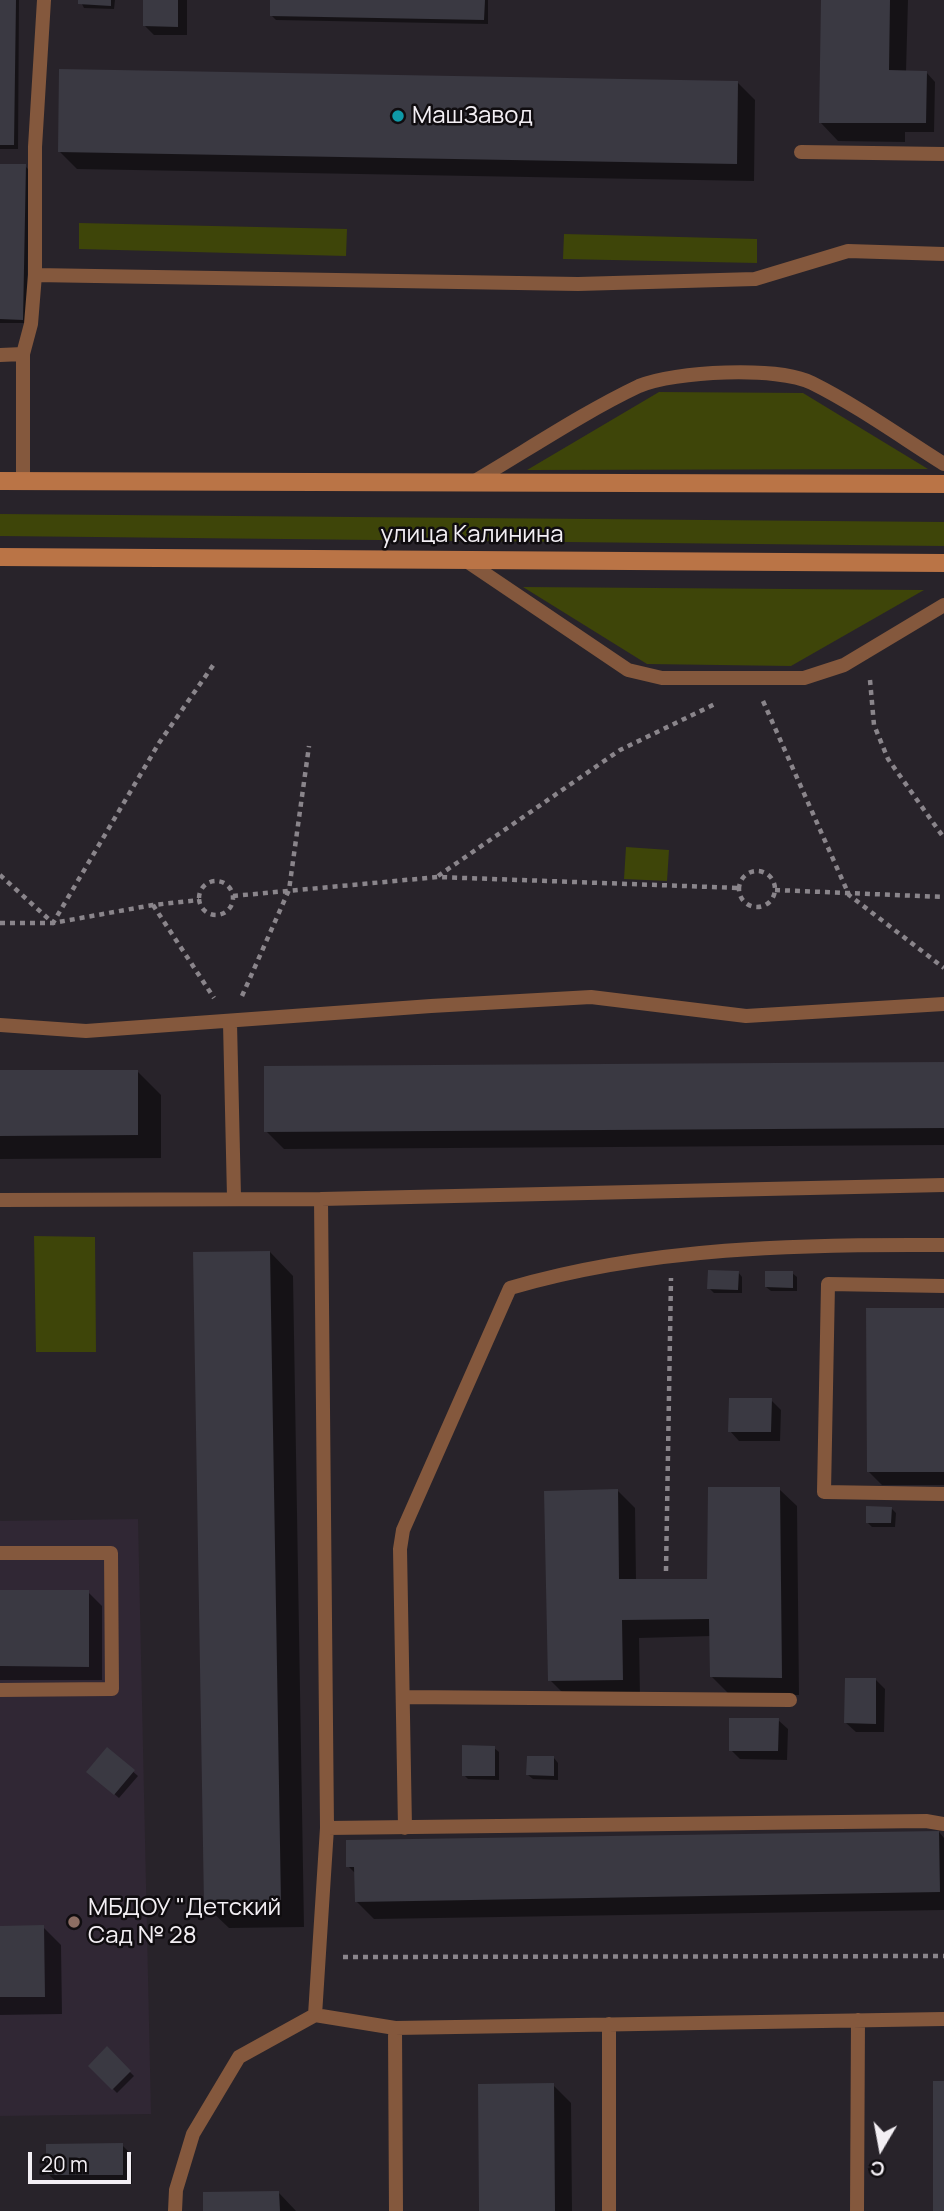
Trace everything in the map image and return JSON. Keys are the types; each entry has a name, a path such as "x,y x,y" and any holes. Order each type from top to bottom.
{"main road":[{"path":"0,481 944,484"},
{"name":"улица Калинина","path":"0,557 944,563"}],"lane":[{"path":"23,482 23,354 31,324 35,275 35,147 44,0"},
{"path":"800,152 944,154"},
{"path":"35,275 578,284 755,279 848,251 944,254"},
{"path":"0,355 23,354"},
{"path":"473,482 641,385 690,375 773,374 810,382 944,464"},
{"path":"464,559 628,670 662,678 804,678 844,665 944,604"},
{"path":"0,1025 86,1031 591,997 746,1016 944,1004"},
{"path":"230,1023 234,1197"},
{"path":"0,1200 234,1197 321,1199 944,1185"},
{"path":"315,2015 327,1828 321,1199"},
{"path":"405,1828 400,1549 403,1530 510,1288 671,1255 856,1244 944,1245"},
{"path":"944,1286 828,1284 824,1492 944,1494"},
{"path":"0,1553 111,1553 112,1689 0,1690"},
{"path":"403,1697 790,1700"},
{"path":"327,1828 926,1821 944,1824"},
{"path":"176,2211 176,2190 193,2134 239,2057 315,2015 395,2028 944,2019"},
{"path":"857,2211 858,2020"},
{"path":"608,2211 609,2024"},
{"path":"395,2028 396,2211"}],"path":[{"path":"53,923 159,743 214,664"},
{"path":"870,680 874,725 888,759 944,838"},
{"path":"758,691 849,895 944,968"},
{"path":"438,877 620,750 717,703"},
{"path":"230,1023 289,890 309,746"},
{"path":"758,871 769,874 775,890 771,900 757,906 746,903 739,888 747,873 758,871"},
{"path":"0,875 53,923"},
{"path":"233,896 438,877 739,888"},
{"path":"212,881 223,883 233,896 229,910 218,915 204,911 199,900 202,888 212,881"},
{"path":"775,890 944,897"},
{"path":"0,923 53,923 153,905 199,900"},
{"path":"153,905 230,1023"},
{"path":"666,1571 671,1255"},
{"path":"319,1957 944,1956"}],"shaded area":[{"name":"МБДОУ \"Детский Сад № 28","path":"138,1519 151,2114 0,2116 0,1521"}],"green space":[{"path":"79,223 347,229 346,256 79,249"},
{"path":"564,234 757,239 757,263 563,259"},
{"path":"659,392 803,393 928,469 527,470"},
{"path":"0,514 944,522 944,546 0,536"},
{"path":"523,587 924,590 791,666 647,664"},
{"path":"626,847 669,850 667,881 624,879"},
{"path":"34,1236 95,1237 96,1352 36,1352"}],"building":[{"path":"0,0 16,0 14,145 0,145"},
{"path":"78,0 111,0 111,6 78,4"},
{"path":"143,0 178,0 178,27 143,26"},
{"path":"270,0 485,0 484,20 270,16"},
{"path":"821,0 890,0 889,70 927,71 926,123 819,123"},
{"name":"МашЗавод","path":"59,69 738,81 737,164 58,152"},
{"path":"0,164 26,164 23,320 0,319"},
{"path":"944,1062 944,1128 264,1132 264,1066"},
{"path":"0,1070 138,1070 138,1135 0,1136"},
{"path":"270,1251 281,1904 204,1905 193,1252"},
{"path":"708,1270 739,1271 738,1290 707,1289"},
{"path":"765,1271 793,1271 793,1288 765,1287"},
{"path":"866,1308 944,1308 944,1472 867,1472"},
{"path":"729,1398 772,1398 771,1432 728,1432"},
{"path":"708,1487 780,1487 782,1678 710,1677 709,1619 622,1620 623,1680 548,1681 544,1491 618,1489 619,1579 707,1579"},
{"path":"866,1506 892,1507 891,1523 866,1523"},
{"path":"0,1590 89,1590 89,1667 0,1666"},
{"path":"845,1678 876,1678 876,1724 844,1723"},
{"path":"729,1718 779,1718 778,1751 729,1751"},
{"path":"462,1745 495,1746 495,1776 462,1776"},
{"path":"107,1747 135,1770 114,1795 86,1772"},
{"path":"527,1756 554,1756 554,1776 526,1775"},
{"path":"939,1831 940,1892 355,1902 354,1867 346,1867 346,1840"},
{"path":"44,1925 45,1997 0,1997 0,1926"},
{"path":"107,2046 131,2071 112,2090 88,2066"},
{"path":"933,2081 944,2081 944,2211 933,2211"},
{"path":"554,2083 555,2211 479,2211 478,2084"},
{"path":"123,2143 123,2175 46,2175 46,2144"},
{"path":"279,2191 280,2211 203,2211 203,2192"}],"place":[{"name":"МашЗавод","path":"398,116"},
{"name":"МБДОУ \"Детский Сад № 28","path":"74,1922"}]}
